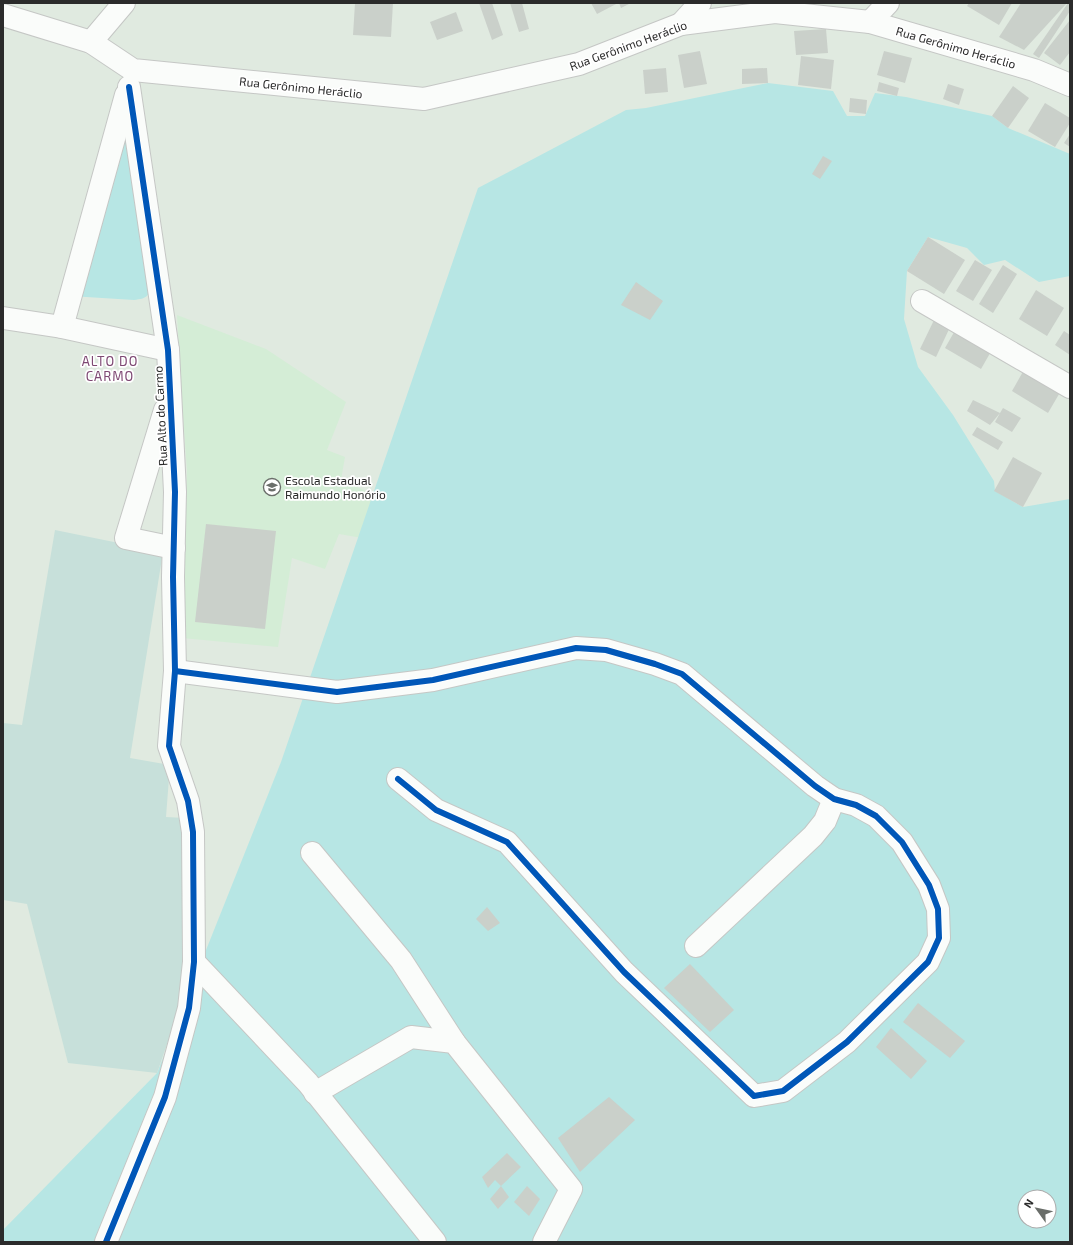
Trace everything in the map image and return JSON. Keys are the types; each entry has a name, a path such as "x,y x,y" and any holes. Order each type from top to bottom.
{"street":[{"path":"91,42 124,3"},
{"path":"681,24 700,3"},
{"path":"870,22 888,3"},
{"name":"Rua Gerônimo Heráclio","path":"131,79 424,99 578,64 681,24 775,12 870,22 1034,70 1070,85"},
{"path":"3,15 91,42 131,79 62,327"},
{"name":"Rua Alto do Carmo","path":"131,79 168,350 174,492 175,671 169,746 188,801 193,832 194,962"},
{"path":"922,301 1070,388"},
{"path":"3,318 62,327 168,350"},
{"path":"170,394 126,538 174,548"},
{"path":"175,671 337,692 433,680 576,648 606,650 655,664 682,674 815,786 834,799 856,805 876,816 902,842 929,885 938,909 939,938 928,962 847,1042 783,1091 754,1096 624,972 507,842 436,810 398,779"},
{"path":"696,946 813,836 825,821 834,799"},
{"path":"312,853 401,960 454,1042 571,1189 544,1242"},
{"path":"194,962 308,1083 435,1242"},
{"path":"106,1242 166,1097 189,1008 194,962"},
{"path":"315,1093 411,1037 454,1042"}],"shaded area":[{"path":"768,83 833,91 847,116 865,116 875,93 906,97 992,116 1008,128 1070,154 1070,276 1039,282 1005,260 984,265 967,248 928,237 907,271 904,319 918,367 953,415 994,481 995,491 1023,507 1070,499 1070,1242 3,1242 3,1230 157,1073 281,762 478,188 626,110 646,108"},
{"path":"124,102 149,293 145,298 134,300 70,296 61,288 62,284"},
{"name":"Escola Estadual Raimundo Honório","path":"177,315 266,349 346,402 327,450 345,457 341,480 375,495 362,538 339,534 325,569 292,558 278,647 182,638 187,470"},
{"path":"55,530 163,552 130,758 170,765 166,817 185,818 183,998 157,1073 68,1063 27,904 3,900 3,723 22,725"}],"building":[{"path":"355,3 393,3 391,37 353,35"},
{"path":"479,3 492,3 503,35 492,40"},
{"path":"510,3 522,3 529,29 519,32"},
{"path":"591,3 618,3 597,14"},
{"path":"619,3 631,3 621,8"},
{"path":"969,3 1012,3 999,25 967,6"},
{"path":"1021,3 1067,3 1024,50 999,37"},
{"path":"1068,3 1070,3 1070,11 1039,58 1033,54"},
{"path":"456,12 463,31 437,40 430,22"},
{"path":"1070,20 1070,52 1060,65 1044,53"},
{"path":"826,29 828,53 796,55 794,31"},
{"path":"700,51 707,84 684,88 678,55"},
{"path":"884,51 912,58 905,83 877,75"},
{"path":"801,56 834,60 831,89 798,85"},
{"path":"666,68 668,92 645,94 643,70"},
{"path":"767,68 768,83 742,84 742,69"},
{"path":"879,82 899,88 897,96 877,91"},
{"path":"948,84 964,89 959,105 943,99"},
{"path":"1013,86 1029,98 1008,128 992,116"},
{"path":"850,98 867,100 866,114 849,112"},
{"path":"1045,103 1070,118 1070,123 1055,147 1028,131"},
{"path":"1070,134 1070,147 1064,143"},
{"path":"823,156 832,161 820,179 812,174"},
{"path":"928,237 965,260 944,294 907,271"},
{"path":"975,260 992,270 973,301 956,291"},
{"path":"1003,265 1017,274 993,313 979,304"},
{"path":"636,282 663,301 650,320 621,305"},
{"path":"1036,290 1064,308 1047,336 1019,319"},
{"path":"935,318 951,325 936,357 920,349"},
{"path":"957,327 993,348 981,369 945,348"},
{"path":"1064,331 1070,335 1070,355 1055,345"},
{"path":"1025,368 1062,389 1048,413 1012,391"},
{"path":"973,400 1000,413 990,425 967,411"},
{"path":"1003,408 1021,418 1012,432 995,422"},
{"path":"977,427 1003,442 998,450 972,435"},
{"path":"1013,457 1042,473 1023,507 994,491"},
{"path":"206,524 276,531 265,629 195,622"},
{"path":"487,907 500,923 488,931 476,919"},
{"path":"690,964 734,1010 710,1032 664,988"},
{"path":"918,1003 965,1041 950,1058 903,1022"},
{"path":"891,1028 927,1061 911,1079 876,1047"},
{"path":"609,1097 635,1120 580,1172 558,1138"},
{"path":"507,1153 521,1167 501,1186 495,1180 488,1188 482,1177"},
{"path":"501,1186 509,1197 498,1209 490,1199"},
{"path":"527,1186 540,1199 529,1216 514,1202"}],"cycle path":[{"path":"106,1242 165,1097 189,1008 194,962 193,832 188,801 169,746 175,671 173,577 175,492 168,350 129,87"},
{"path":"175,671 337,692 433,680 576,648 606,650 655,664 682,674 815,786 834,799 856,805 876,816 902,842 929,885 938,909 939,938 928,962 847,1042 783,1091 754,1096 624,972 507,842 436,810 398,779"}],"place":[{"name":"Escola Estadual Raimundo Honório","path":"272,487"}],"district":[{"name":"ALTO DO CARMO","path":"110,368"}]}
